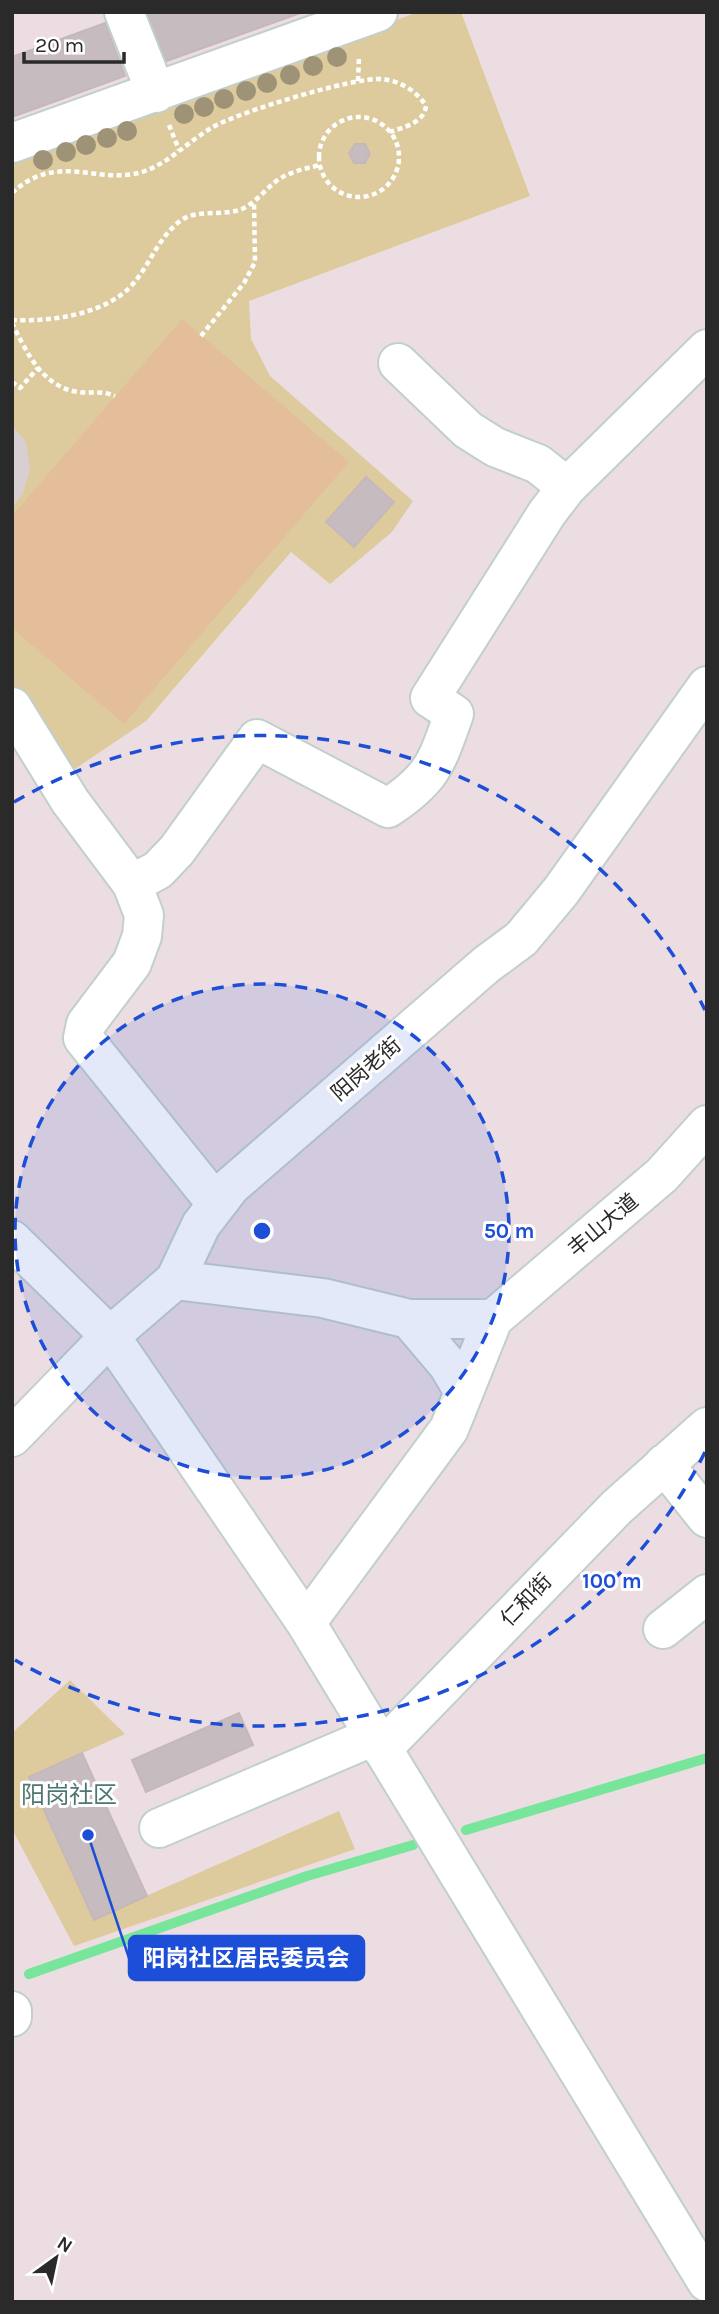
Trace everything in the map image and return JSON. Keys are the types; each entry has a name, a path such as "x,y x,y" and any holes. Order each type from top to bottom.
{"street":[{"path":"124,12 156,93"},
{"path":"12,144 378,12"},
{"path":"132,884 158,870 177,850 257,739 388,808 418,788 431,770 454,714 430,698 547,513 567,487 707,349"},
{"path":"398,363 468,430 495,447 538,464 567,487"},
{"name":"阳岗老街","path":"12,1437 110,1336 175,1280 201,1225 231,1186 487,964 521,939 561,891 707,686"},
{"path":"12,706 70,801 132,884 144,915 142,936 132,963 86,1024 82,1036 216,1203"},
{"name":"丰山大道","path":"306,1623 449,1429 493,1319 662,1175 707,1125"},
{"path":"12,1240 110,1336 306,1623 707,2282"},
{"path":"175,1280 323,1298 408,1319 493,1319"},
{"path":"408,1319 448,1365 464,1392"},
{"name":"仁和街","path":"378,1743 617,1507 707,1427"},
{"path":"664,1464 707,1518"},
{"path":"663,1629 707,1594"},
{"path":"159,1828 378,1743"},
{"path":"12,2011 12,2017"}],"path":[{"path":"12,193 34,177 48,173 78,170 133,174 147,170 213,127 246,111 358,81 392,81 419,94 426,106 425,114 418,121 390,132"},
{"path":"367,118 390,132 399,156 397,169 382,190 370,196 344,195 324,178 320,165 323,139 341,121 367,118"},
{"path":"116,396 102,392 70,391 38,368 29,357 12,321 54,320 77,315 122,294 132,284 154,249 182,220 193,214 231,212 254,201 288,175 320,165"},
{"path":"201,336 244,283 255,262 254,201"},
{"path":"12,382 20,388 38,368"}],"shaded area":[{"path":"418,12 461,12 530,196 249,301 251,339 270,376 413,501 392,532 330,584 291,552 146,721 69,773 12,685 12,163"},
{"path":"182,319 349,462 124,724 12,628 12,516"},
{"path":"12,425 26,442 30,469 23,493 12,508"},
{"path":"70,1680 125,1734 29,1777 94,1919 339,1811 355,1849 74,1946 12,1829 12,1733"}],"building":[{"path":"146,12 303,12 164,62"},
{"path":"105,23 125,76 12,117 12,57"},
{"path":"355,144 365,144 370,154 365,163 354,163 349,153"},
{"path":"366,477 394,502 354,547 326,522"},
{"path":"239,1713 253,1745 146,1792 132,1760"},
{"path":"82,1753 147,1896 94,1920 29,1777"}],"waterway":[{"path":"466,1830 707,1758"},
{"path":"29,1974 307,1876 413,1845"}],"place":[{"name":"阳岗社区居民委员会","path":"88,1835"}],"district":[{"name":"阳岗社区","path":"69,1795"}]}
